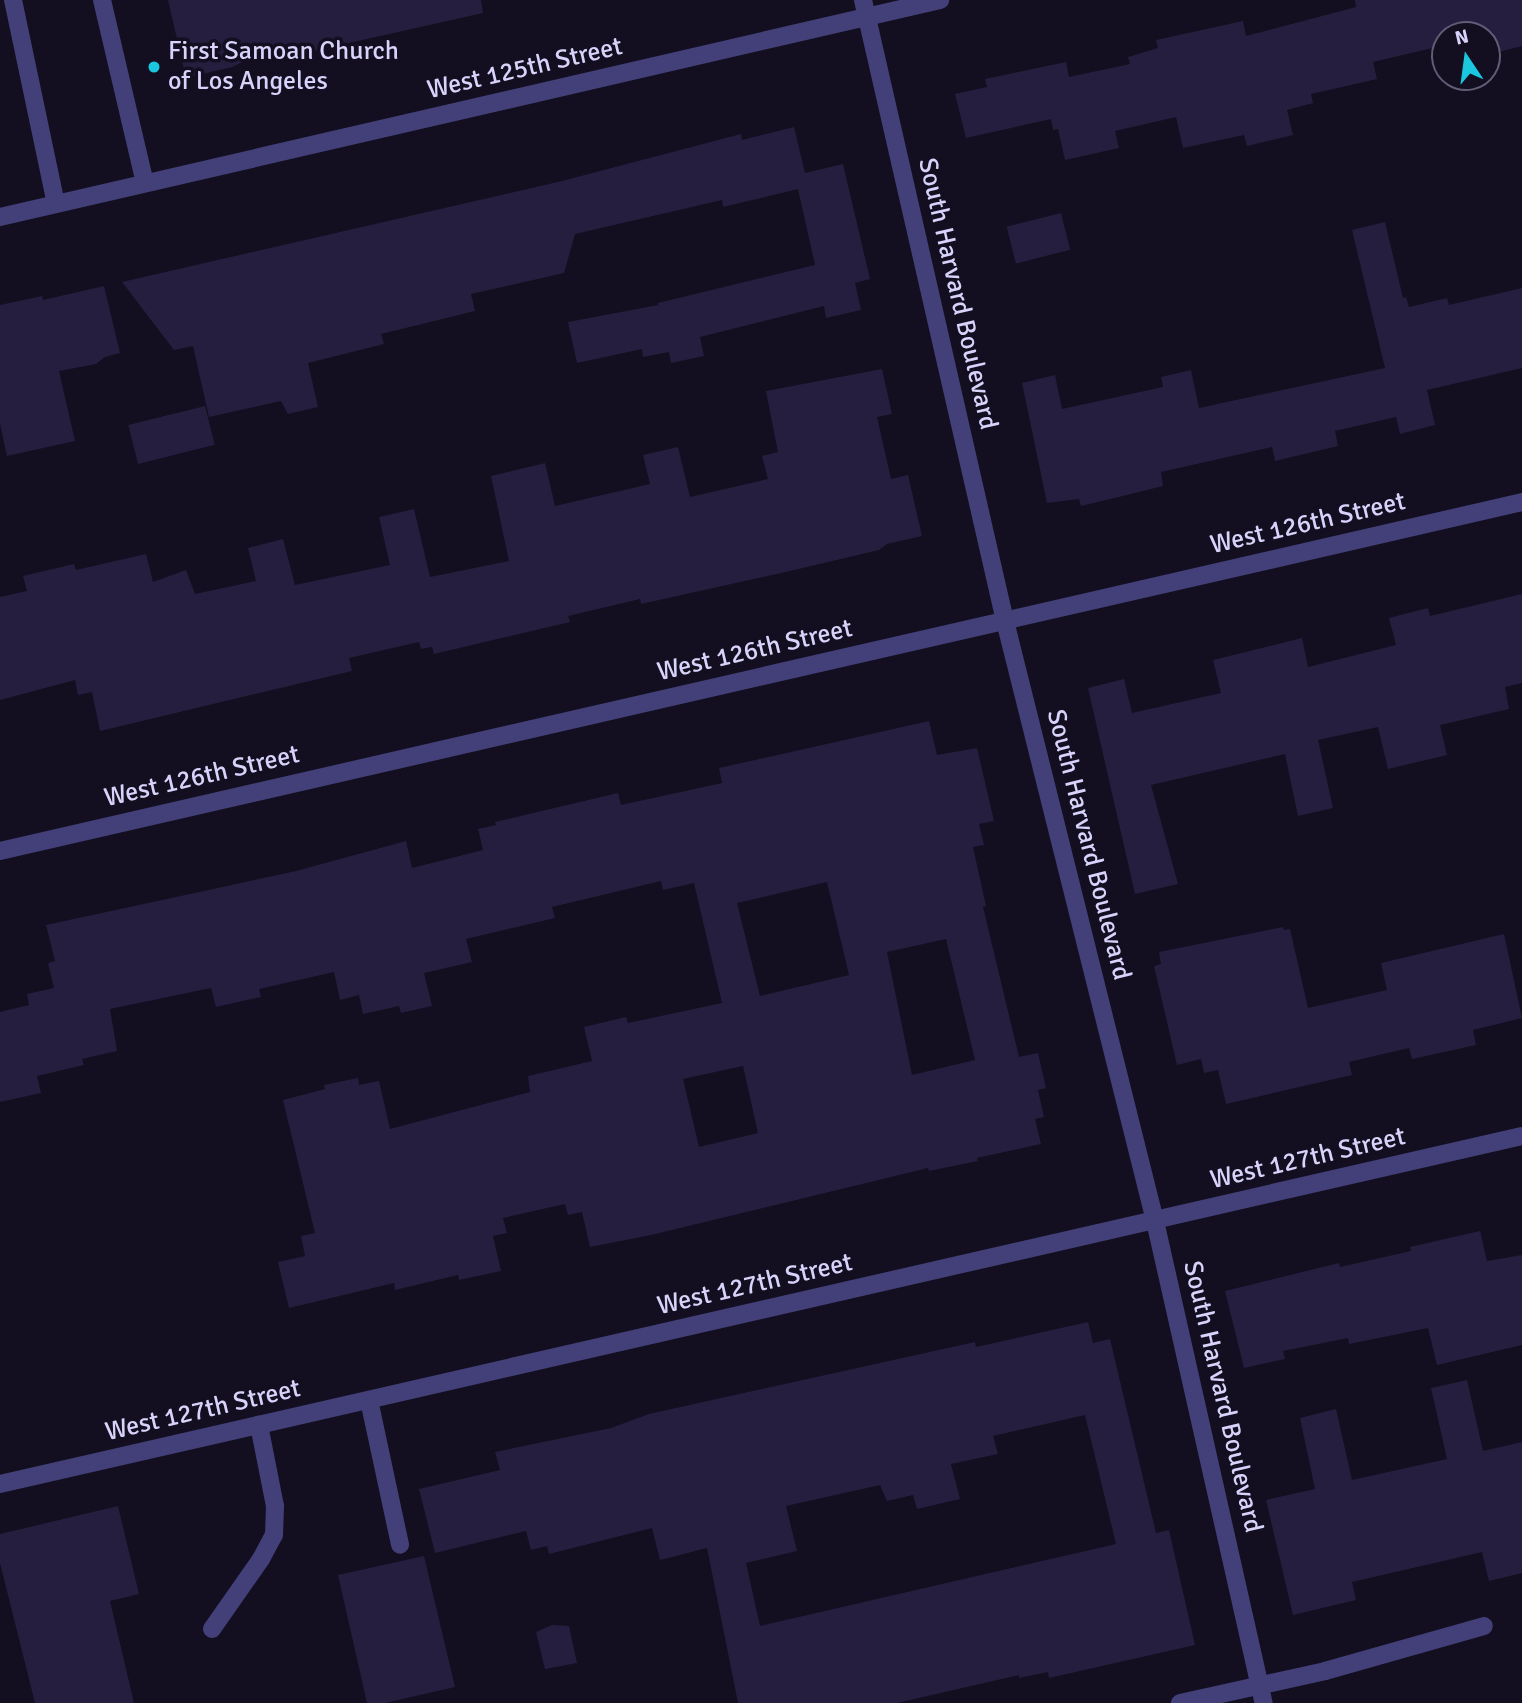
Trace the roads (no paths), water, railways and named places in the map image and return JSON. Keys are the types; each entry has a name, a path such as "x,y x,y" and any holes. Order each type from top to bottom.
{"street":[{"path":"13,0 56,204"},
{"path":"102,0 145,183"},
{"name":"West 125th Street","path":"0,217 865,8 940,0"},
{"name":"South Harvard Boulevard","path":"865,8 1005,621 1155,1222 1265,1703"},
{"name":"West 126th Street","path":"0,850 1522,502"},
{"name":"West 127th Street","path":"0,1484 1522,1136"},
{"path":"369,1400 400,1545"},
{"path":"212,1629 261,1559 274,1535 275,1506 259,1425"},
{"path":"1180,1703 1260,1683 1325,1671 1484,1626"}],"place":[{"name":"First Samoan Church of Los Angeles","path":"154,67"}]}
